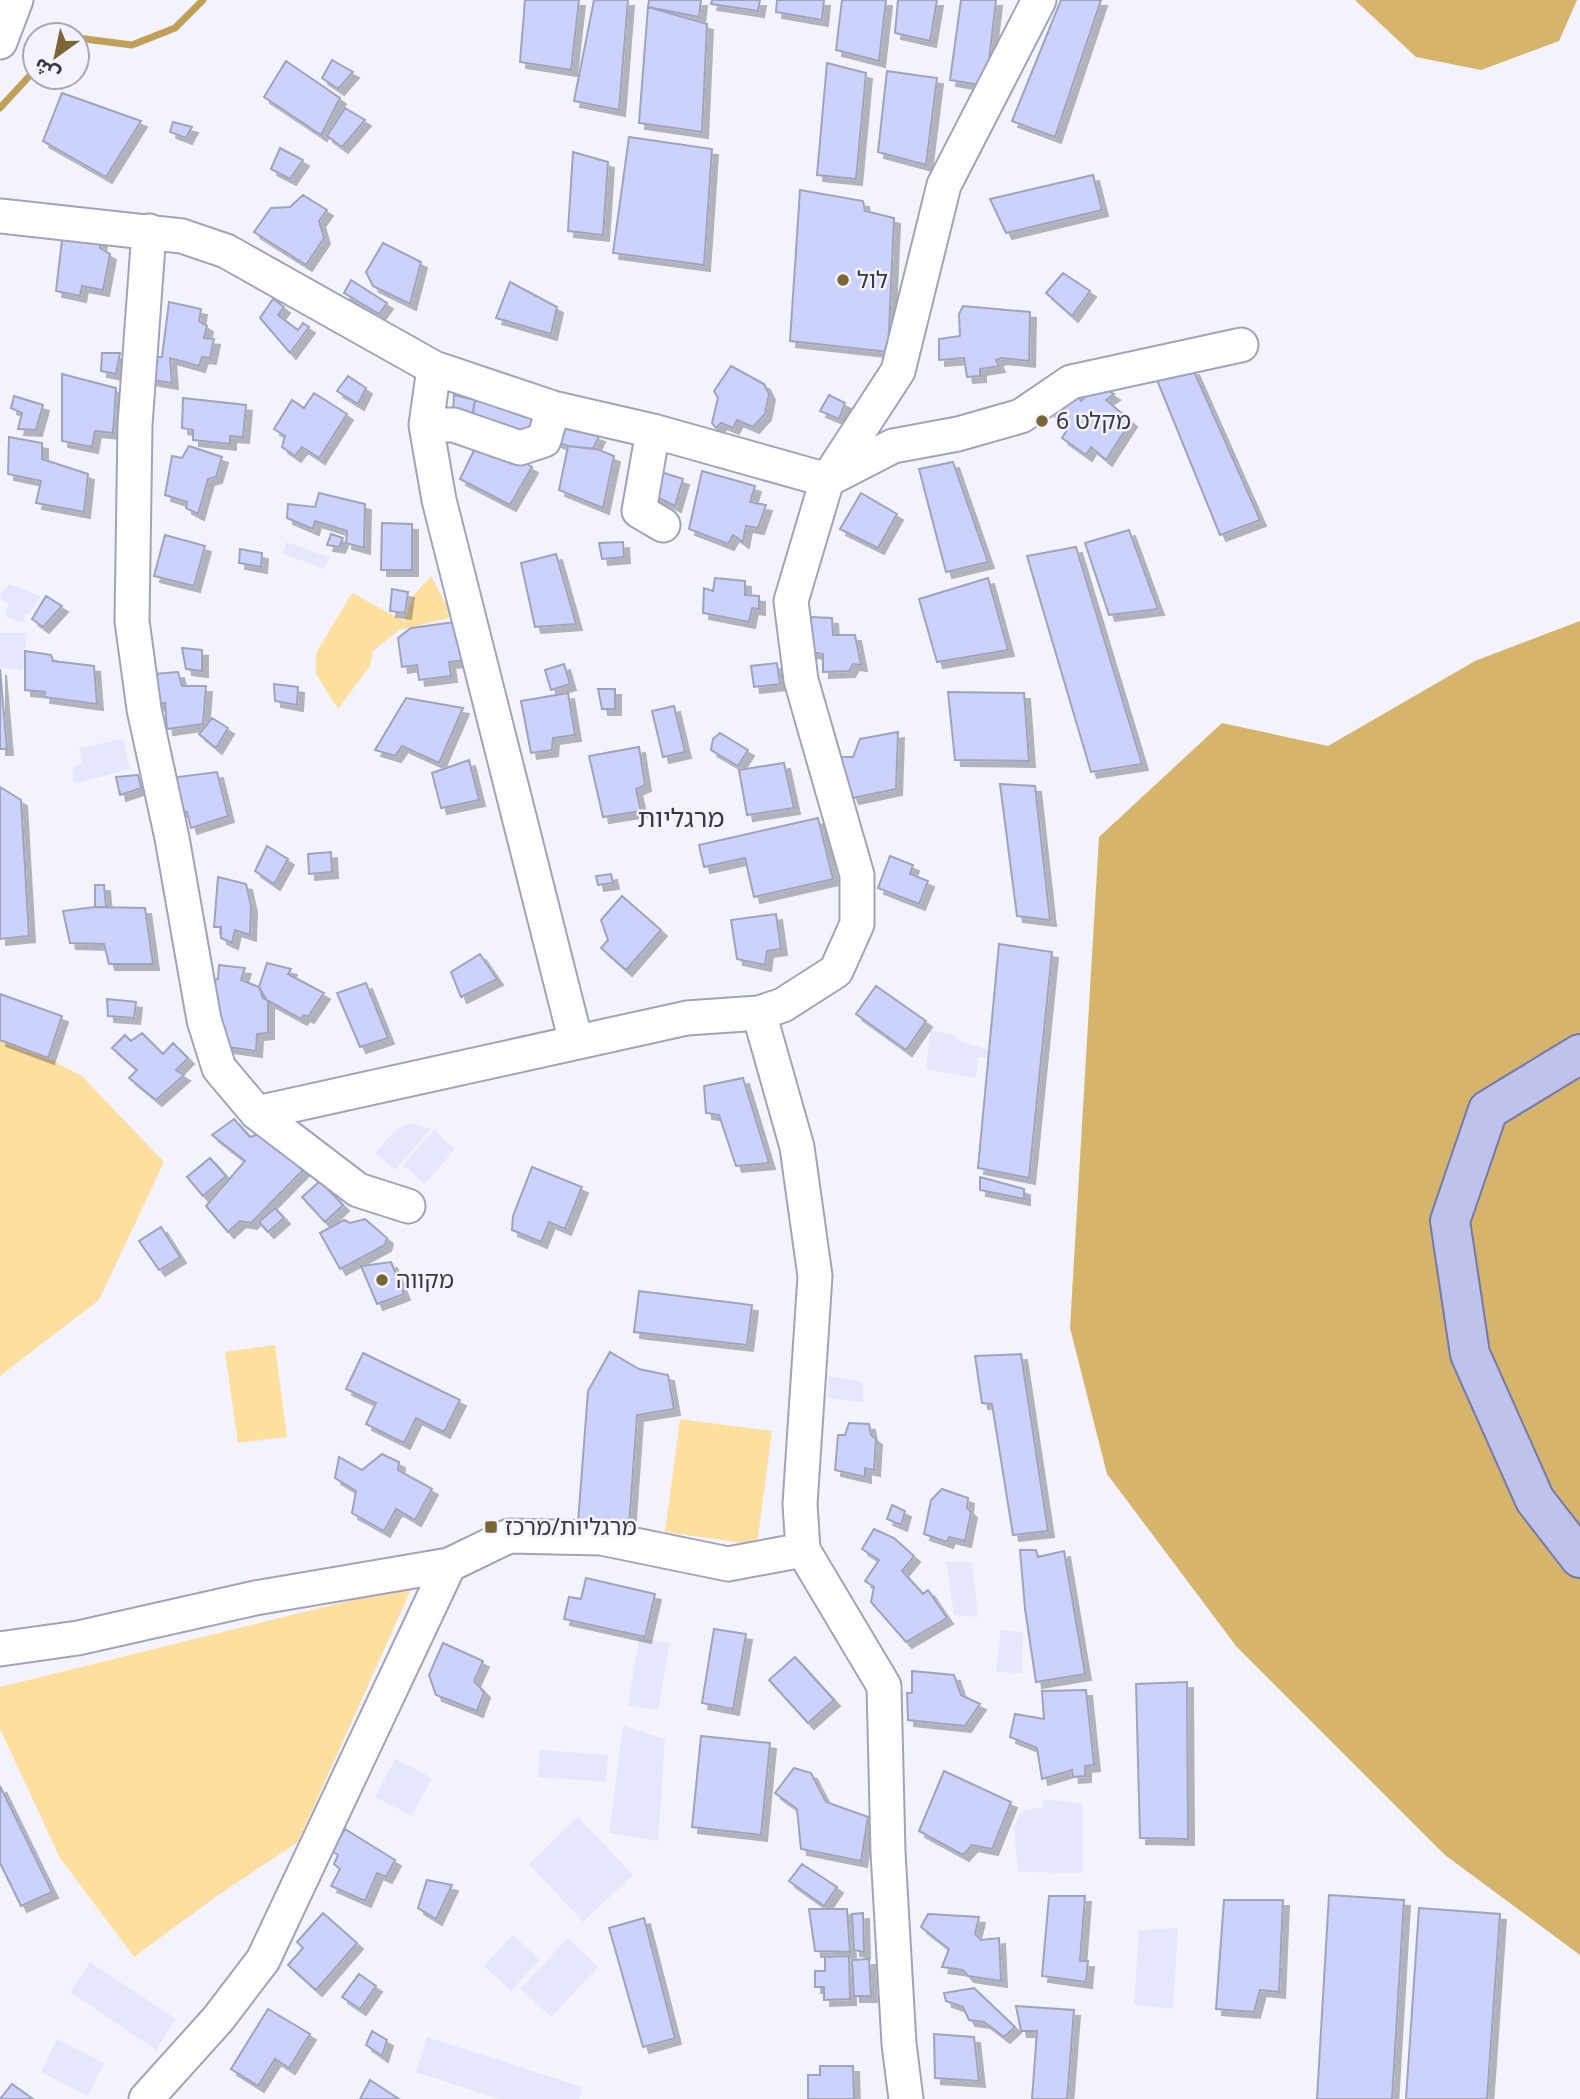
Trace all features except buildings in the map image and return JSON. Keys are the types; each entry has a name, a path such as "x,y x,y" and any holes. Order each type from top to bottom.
{"main road":[{"path":"1580,1054 1488,1110 1451,1221 1470,1354 1535,1500 1580,1558"}],"street":[{"path":"257,1113 687,1018 759,1013 783,1005 836,971 857,923 857,875 800,680 791,601 827,480 898,371 944,185 1039,0"},
{"path":"0,216 183,236 226,251 434,368 553,408 653,430 827,480 893,446 958,434 1021,416 1072,382 1241,345"},
{"path":"149,231 135,425 132,621 144,709 172,838 204,1020 219,1068 257,1113 358,1190 408,1206"},
{"path":"434,368 426,425 439,500 576,1042"},
{"path":"426,425 454,425 520,449 544,440 553,408"},
{"path":"653,430 639,511 663,525"},
{"path":"759,1013 797,1147 815,1276 800,1504 803,1550 884,1686 890,1877 899,2044 906,2099"},
{"path":"0,1649 78,1639 255,1598 449,1565 509,1536 601,1538 728,1564 803,1550"},
{"path":"146,2099 227,2009 263,1959 449,1565"}],"shaded area":[{"path":"1355,0 1577,0 1559,41 1481,70 1416,57"},
{"path":"286,542 329,557 325,569 283,554"},
{"path":"431,576 453,617 399,630 373,651 370,666 338,709 316,674 316,653 352,593 404,621 414,595"},
{"path":"9,584 41,596 29,614 25,614 23,623 6,617 8,603 0,599 0,595"},
{"path":"1580,621 1580,1955 1445,1855 1236,1646 1107,1474 1070,1328 1099,837 1222,723 1328,746 1475,661"},
{"path":"0,633 27,633 23,670 0,668"},
{"path":"123,739 130,769 74,784 72,768 82,763 79,748"},
{"path":"930,1030 956,1035 957,1040 989,1050 989,1058 978,1057 976,1078 926,1069"},
{"path":"0,1040 48,1058 82,1076 164,1162 99,1300 0,1376"},
{"path":"412,1123 431,1129 395,1170 375,1153 396,1129"},
{"path":"434,1130 455,1149 425,1184 403,1165"},
{"path":"275,1345 287,1437 238,1443 225,1352"},
{"path":"829,1376 863,1382 863,1402 828,1398"},
{"path":"680,1419 772,1431 757,1545 665,1532"},
{"path":"946,1561 972,1562 978,1617 954,1615"},
{"path":"413,1585 298,1842 214,1898 134,1957 60,1858 0,1729 0,1687"},
{"path":"1001,1630 1023,1632 1022,1673 996,1672"},
{"path":"639,1638 670,1643 658,1710 628,1705"},
{"path":"623,1726 665,1739 658,1841 609,1833"},
{"path":"540,1750 608,1755 606,1782 538,1777"},
{"path":"395,1759 432,1778 412,1816 375,1797"},
{"path":"1044,1799 1083,1804 1083,1873 1018,1872 1014,1827 1021,1811 1043,1807"},
{"path":"578,1817 633,1875 583,1922 529,1864"},
{"path":"1178,1928 1173,2009 1134,2005 1139,1930"},
{"path":"513,1935 540,1960 511,1991 484,1966"},
{"path":"568,1938 598,1967 551,2017 520,1989"},
{"path":"90,1962 176,2019 156,2050 70,1992"},
{"path":"427,2037 582,2087 579,2099 499,2099 416,2072"},
{"path":"57,2039 104,2063 88,2096 41,2072"}],"waterway":[{"path":"91,40 132,45 175,28 203,0"},
{"path":"0,108 21,85"}],"place":[{"name":"לול","path":"843,280"},
{"name":"מקלט 6","path":"1042,421"},
{"name":"מקווה","path":"382,1280"},
{"name":"מרגליות/מרכז","path":"491,1527"}],"district":[{"name":"מרגליות","path":"681,818"}]}
